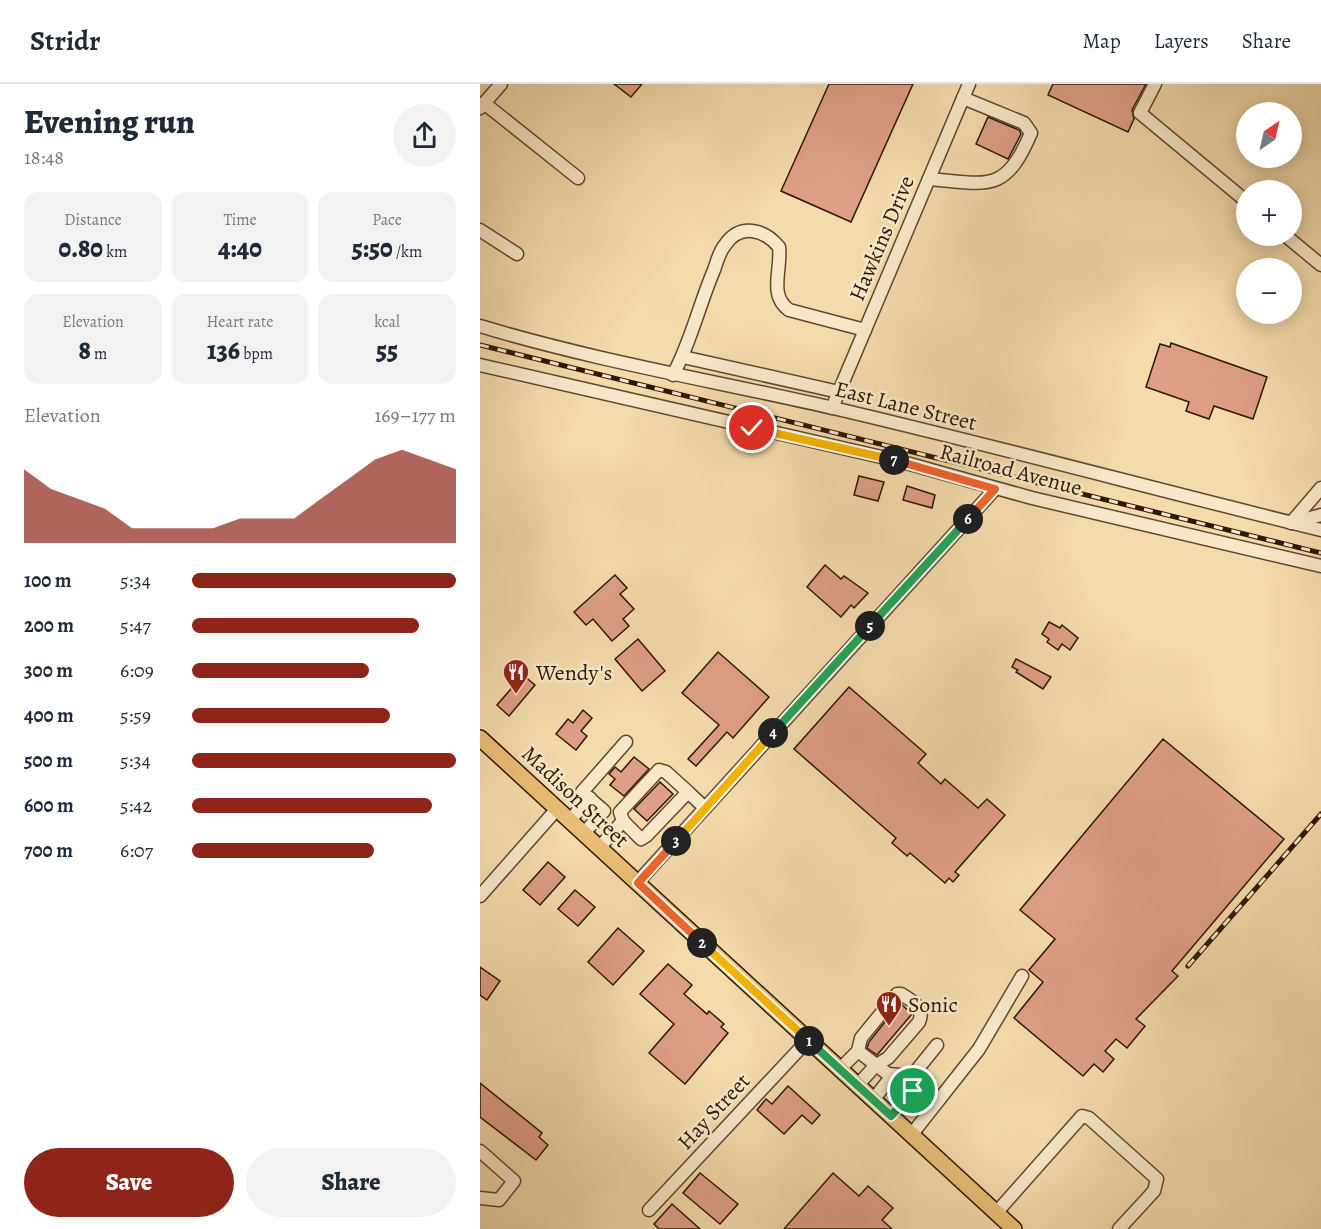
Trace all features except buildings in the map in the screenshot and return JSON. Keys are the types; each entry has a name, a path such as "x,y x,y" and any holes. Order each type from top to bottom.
{"main road":[{"name":"Madison Street","path":"480,738 1014,1229"}],"street":[{"path":"501,84 482,105 578,178"},
{"name":"Hawkins Drive","path":"832,408 969,84"},
{"path":"1155,84 1140,113 1236,193"},
{"path":"929,179 980,184 999,180 1015,167 1031,133 1024,123 963,98"},
{"path":"480,230 517,254"},
{"path":"673,375 683,357 724,245 745,230 758,231 779,247 777,292 780,303 789,310 865,330"},
{"path":"1298,246 1321,265"},
{"name":"East Lane Street","path":"480,326 523,339 702,382 832,408 1321,530"},
{"path":"683,357 839,392"},
{"path":"702,382 709,362"},
{"name":"Railroad Avenue","path":"480,365 899,461 990,487 1321,566"},
{"path":"728,387 733,368"},
{"path":"748,391 753,372"},
{"path":"770,395 775,377"},
{"path":"792,400 798,381"},
{"path":"638,883 995,489 990,487"},
{"path":"1291,523 1321,488"},
{"path":"1291,523 1321,515"},
{"path":"583,834 604,811 582,792 626,742"},
{"path":"688,792 641,839 623,821 620,812 659,770 666,772 688,792 705,808"},
{"path":"569,821 590,798"},
{"path":"480,896 556,810"},
{"path":"599,848 623,821"},
{"path":"912,1134 979,1049 1022,976"},
{"path":"840,1070 858,1051 861,1038 897,994 906,996 920,1007 922,1015 919,1022 888,1058 875,1066 857,1086"},
{"name":"Hay Street","path":"650,1210 808,1040"},
{"path":"891,1116 913,1091 912,1076 937,1045"},
{"path":"858,1051 875,1066 892,1076 912,1076"},
{"path":"873,1100 892,1076"},
{"path":"996,1213 1082,1116 1089,1118 1157,1179 1154,1191 1119,1229"},
{"path":"480,1151 514,1181 499,1200 480,1198"}],"railway":[{"path":"480,345 1321,553"},
{"path":"1188,966 1321,814"}],"place":[{"name":"Wendy's","path":"516,695"},
{"name":"Sonic","path":"889,1027"}],"route":[{"path":"752,428 899,461 995,489 638,883 891,1116 913,1091"}]}
